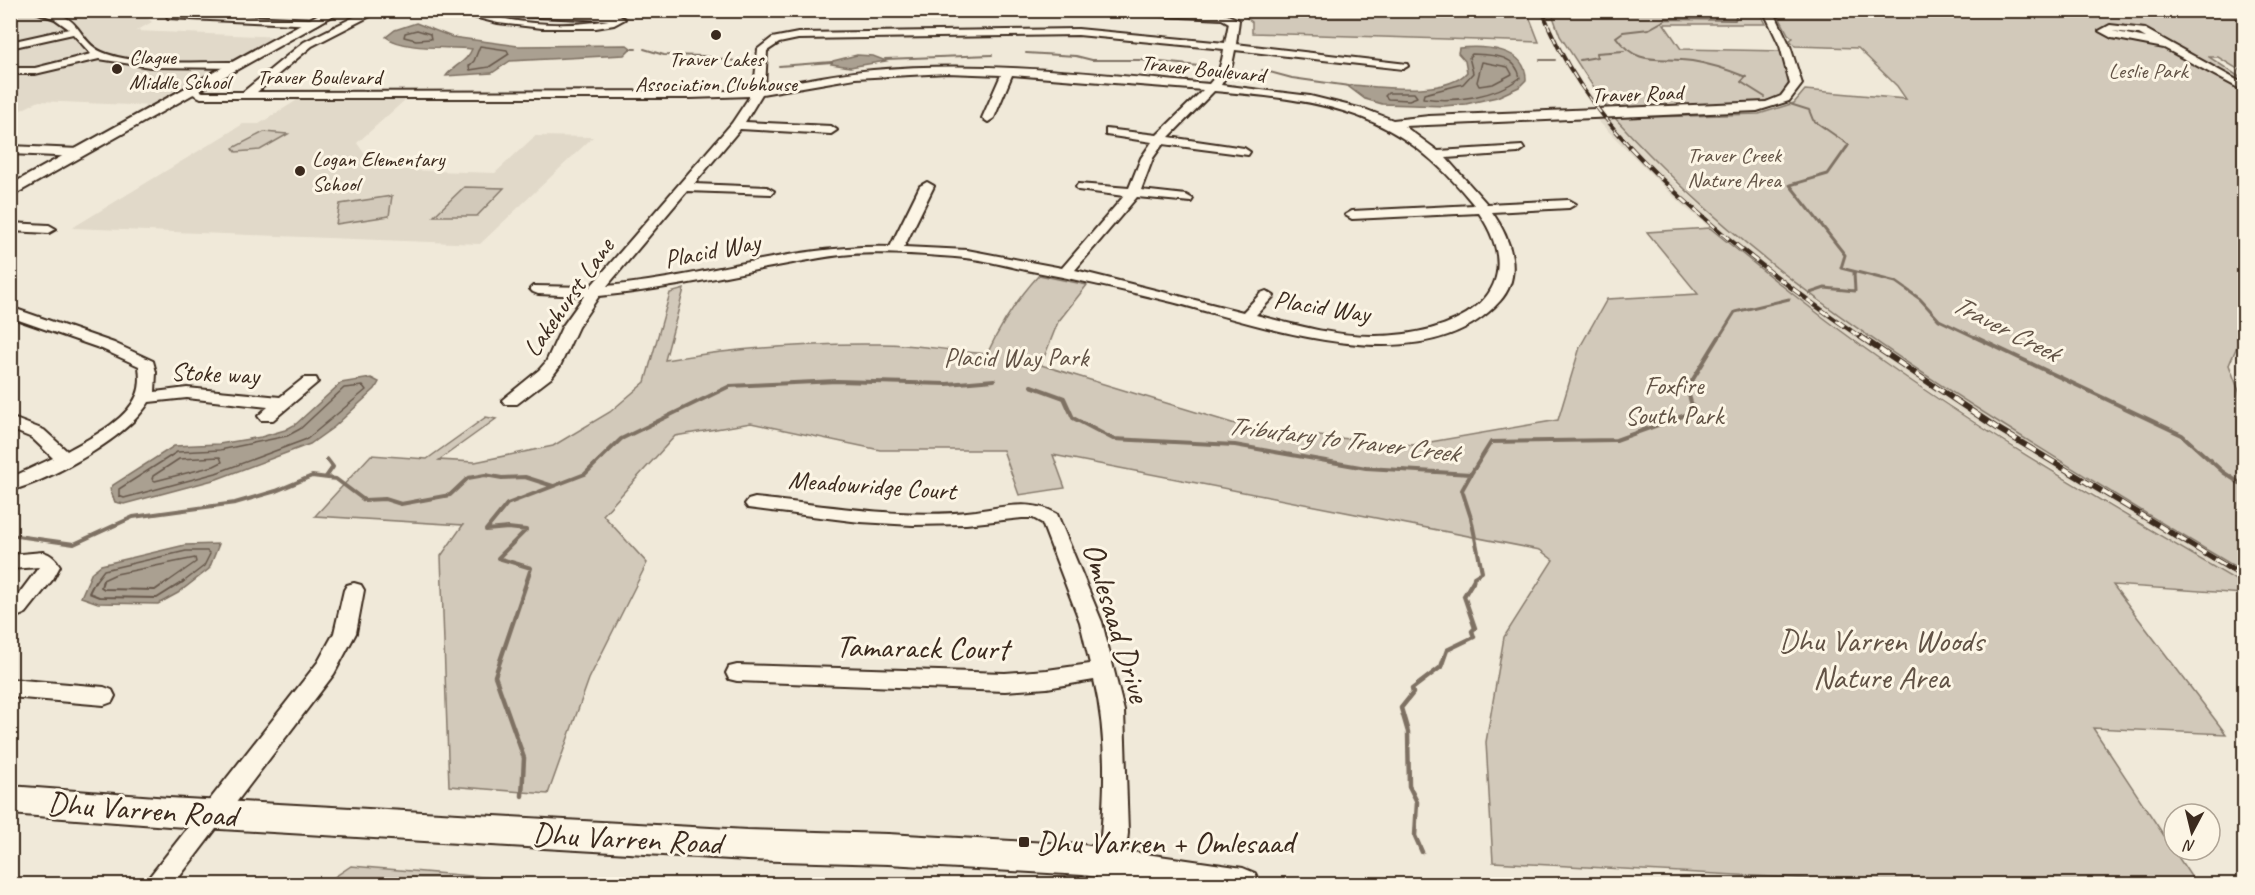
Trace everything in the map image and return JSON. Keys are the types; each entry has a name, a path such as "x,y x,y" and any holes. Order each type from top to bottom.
{"main road":[{"path":"10,192 337,10"},
{"name":"Dhu Varren Road","path":"10,800 213,815 747,845 1083,860 1110,875 1243,885"}],"street":[{"path":"10,12 16,10"},
{"path":"35,10 53,12 69,23 73,31 101,55"},
{"path":"250,92 308,44 377,10"},
{"path":"451,10 616,17 620,20 605,26 520,23 497,20 466,11"},
{"path":"1066,272 1134,192 1147,158 1160,139 1213,87 1224,73 1231,46 1234,20 1214,16 1100,10"},
{"name":"Traver Road","path":"1392,124 1440,119 1729,109 1765,105 1788,97 1796,84 1785,46 1768,10"},
{"path":"172,16 316,22"},
{"path":"10,45 73,31"},
{"path":"759,90 764,48 776,40 798,36 895,32 1071,32 1231,46 1403,66"},
{"path":"2165,45 2244,88"},
{"path":"10,71 49,68 101,55 142,62 238,65"},
{"name":"Traver Boulevard","path":"193,91 201,95 250,92 730,94 868,74 941,71 1124,79 1213,87 1339,105 1392,124"},
{"path":"988,118 1007,73"},
{"name":"Lakehurst Lane","path":"511,400 544,374 554,363 570,327 594,292 737,125 759,90"},
{"name":"Placid Way","path":"538,289 594,292 641,288 819,254 854,250 967,254 1066,272 1315,335 1348,340 1402,340 1470,321 1497,297 1505,281 1508,264 1502,241 1483,207 1436,155 1392,124"},
{"path":"737,125 831,130"},
{"path":"1110,132 1244,152"},
{"path":"1436,155 1518,149"},
{"path":"10,150 79,153"},
{"path":"896,250 927,186"},
{"path":"682,187 767,191"},
{"path":"1083,187 1186,199"},
{"path":"1352,215 1569,204"},
{"path":"10,227 50,229"},
{"path":"10,238 27,228"},
{"name":"Placid Way","path":"1246,317 1266,296"},
{"path":"10,312 108,346 147,364 148,381 144,398 134,412 107,434 66,460 10,485"},
{"name":"Stoke way","path":"267,416 310,382"},
{"name":"Stoke way","path":"144,398 187,393 284,403"},
{"path":"10,422 38,434 66,460"},
{"name":"Meadowridge Court","path":"755,504 902,519 957,519 1028,511 1046,515 1053,523"},
{"name":"Omlesaad Drive","path":"1053,523 1090,622 1104,670 1115,733 1116,797 1110,875"},
{"path":"10,562 43,559 50,566 19,608"},
{"path":"159,885 334,655 345,633 354,590"},
{"name":"Tamarack Court","path":"737,673 1005,681 1047,679 1104,670"},
{"path":"10,688 104,696"}],"shaded area":[{"name":"Clague Middle School","path":"11,11 139,11 152,22 136,31 284,37 153,106 39,101 11,115"},
{"name":"Logan Elementary School","path":"299,99 405,100 357,143 375,169 495,173 535,136 593,137 480,244 72,228 243,124 259,124"},
{"path":"1612,115 1671,179 1820,303 1947,390 2108,492 2244,572 2244,585 1990,431 1884,362 1794,296 1681,204 1594,117"}],"green space":[{"path":"1222,11 1527,11 1539,42 1252,33 1252,22 1242,14"},
{"path":"1551,11 1759,11 1766,24 1664,24 1681,49 1782,51 1789,78 1786,95 1754,104 1609,111 1560,36"},
{"path":"1776,11 2244,11 2244,73 2218,57 2209,57 2244,80 2244,338 2238,344 2229,365 2244,404 2244,572 1997,421 1844,319 1795,283 1702,205 1615,118 1759,114 1794,103 1805,90 1906,99 1897,86 1858,48 1795,46 1790,40 1793,38 1788,34"},
{"path":"264,132 288,134 260,150 236,152 233,148"},
{"path":"464,187 504,188 477,216 434,216"},
{"path":"392,196 389,216 336,224 340,204"},
{"path":"1710,228 1840,330 1928,392 2062,477 2244,585 2244,594 2113,585 2226,734 2093,728 2162,833 2162,862 2181,862 2196,884 1906,884 1493,862 1486,742 1504,637 1553,560 1540,550 1053,455 1065,488 1019,495 1003,450 880,450 751,423 675,436 603,515 647,563 589,679 548,794 449,786 441,556 463,525 315,516 371,455 427,459 486,417 496,419 439,460 475,462 553,446 610,412 645,382 670,293 684,289 665,360 746,349 827,344 894,344 987,354 1010,312 1039,275 1087,285 1058,322 1041,365 1255,430 1413,445 1558,420 1580,347 1607,299 1698,294 1647,232"},
{"path":"351,866 531,881 529,884 324,884"}],"water":[{"path":"416,23 452,37 518,46 627,45 631,48 624,55 510,61 492,73 446,76 467,57 472,49 415,46 386,37 395,30"},
{"path":"1459,48 1491,49 1512,55 1524,69 1526,80 1519,87 1497,97 1444,106 1382,104 1365,99 1349,87 1352,85 1396,88 1429,87 1458,80 1467,72 1465,61 1458,53"},
{"path":"857,55 873,56 886,61 850,67 831,64 833,61"},
{"path":"371,378 379,382 375,389 334,427 310,444 217,479 124,504 115,502 110,489 113,485 174,446 219,444 261,437 285,430 296,424 341,383"},
{"path":"219,544 209,569 178,593 158,604 98,603 81,597 92,572 101,565 185,545"}],"waterway":[{"name":"Traver Creek","path":"1746,10 1737,12 1735,20 1667,19 1649,29 1623,32 1616,37 1624,47 1641,57 1699,62 1746,77 1741,82 1765,97"},
{"path":"630,49 636,49"},
{"path":"644,49 664,55 703,56 748,63"},
{"path":"1580,60 1597,57 1596,53 1624,51"},
{"path":"1026,53 1076,56 1092,60 1140,60 1199,66"},
{"path":"885,59 992,55"},
{"path":"1540,60 1555,60"},
{"path":"779,66 832,62"},
{"path":"1262,70 1292,78 1349,86"},
{"name":"Traver Creek","path":"1790,104 1809,110 1813,120 1849,145 1846,149"},
{"name":"Traver Creek","path":"1847,147 1828,174 1790,185 1845,255 1841,268 1896,282 1920,299 1939,320 1979,339"},
{"name":"Tributary to Traver Creek","path":"1810,293 1825,288 1855,291 1854,273"},
{"name":"Tributary to Traver Creek","path":"1718,339 1735,312 1789,299"},
{"name":"Tributary to Traver Creek","path":"1471,474 1491,442 1616,440 1694,412 1687,389 1719,337"},
{"name":"Traver Creek","path":"1975,337 2182,435 2223,472 2244,486"},
{"name":"Tributary to Traver Creek","path":"526,583 531,568 498,558 526,530 508,528 486,530 507,504 585,474 621,439 730,386 837,381 947,384 994,380"},
{"name":"Tributary to Traver Creek","path":"1031,386 1064,398 1073,418 1113,439 1235,445 1366,468 1471,474"},
{"path":"326,477 333,467 327,459"},
{"path":"1471,474 1462,490 1471,518 1482,572 1474,577 1473,583"},
{"path":"10,535 74,544 133,517 235,503 276,491 312,476 336,479 364,500 385,499 401,504 450,495 468,478 485,475 502,478 525,477 553,486"},
{"name":"Tributary to Traver Creek","path":"522,796 524,758 495,676 527,581"},
{"path":"1422,852 1415,836 1417,802 1409,786 1408,732 1401,708 1413,693 1412,689 1441,667 1447,650 1474,637 1472,631 1475,628 1464,596 1473,581"}],"railway":[{"path":"1542,10 1559,49 1580,84 1604,117 1632,149"},
{"path":"1630,147 1683,200 1741,249 1863,339"},
{"path":"1861,337 1997,428 2244,577"}],"place":[{"name":"Traver Lakes Association Clubhouse","path":"716,35"},
{"name":"Clague Middle School","path":"117,69"},
{"name":"Logan Elementary School","path":"300,171"},
{"name":"Dhu Varren + Omlesaad","path":"1024,842"}],"park label":[{"name":"Leslie Park","path":"2148,70"},
{"name":"Traver Creek Nature Area","path":"1734,166"},
{"name":"Placid Way Park","path":"1016,357"},
{"name":"Foxfire South Park","path":"1674,400"},
{"name":"Dhu Varren Woods Nature Area","path":"1881,658"}]}
